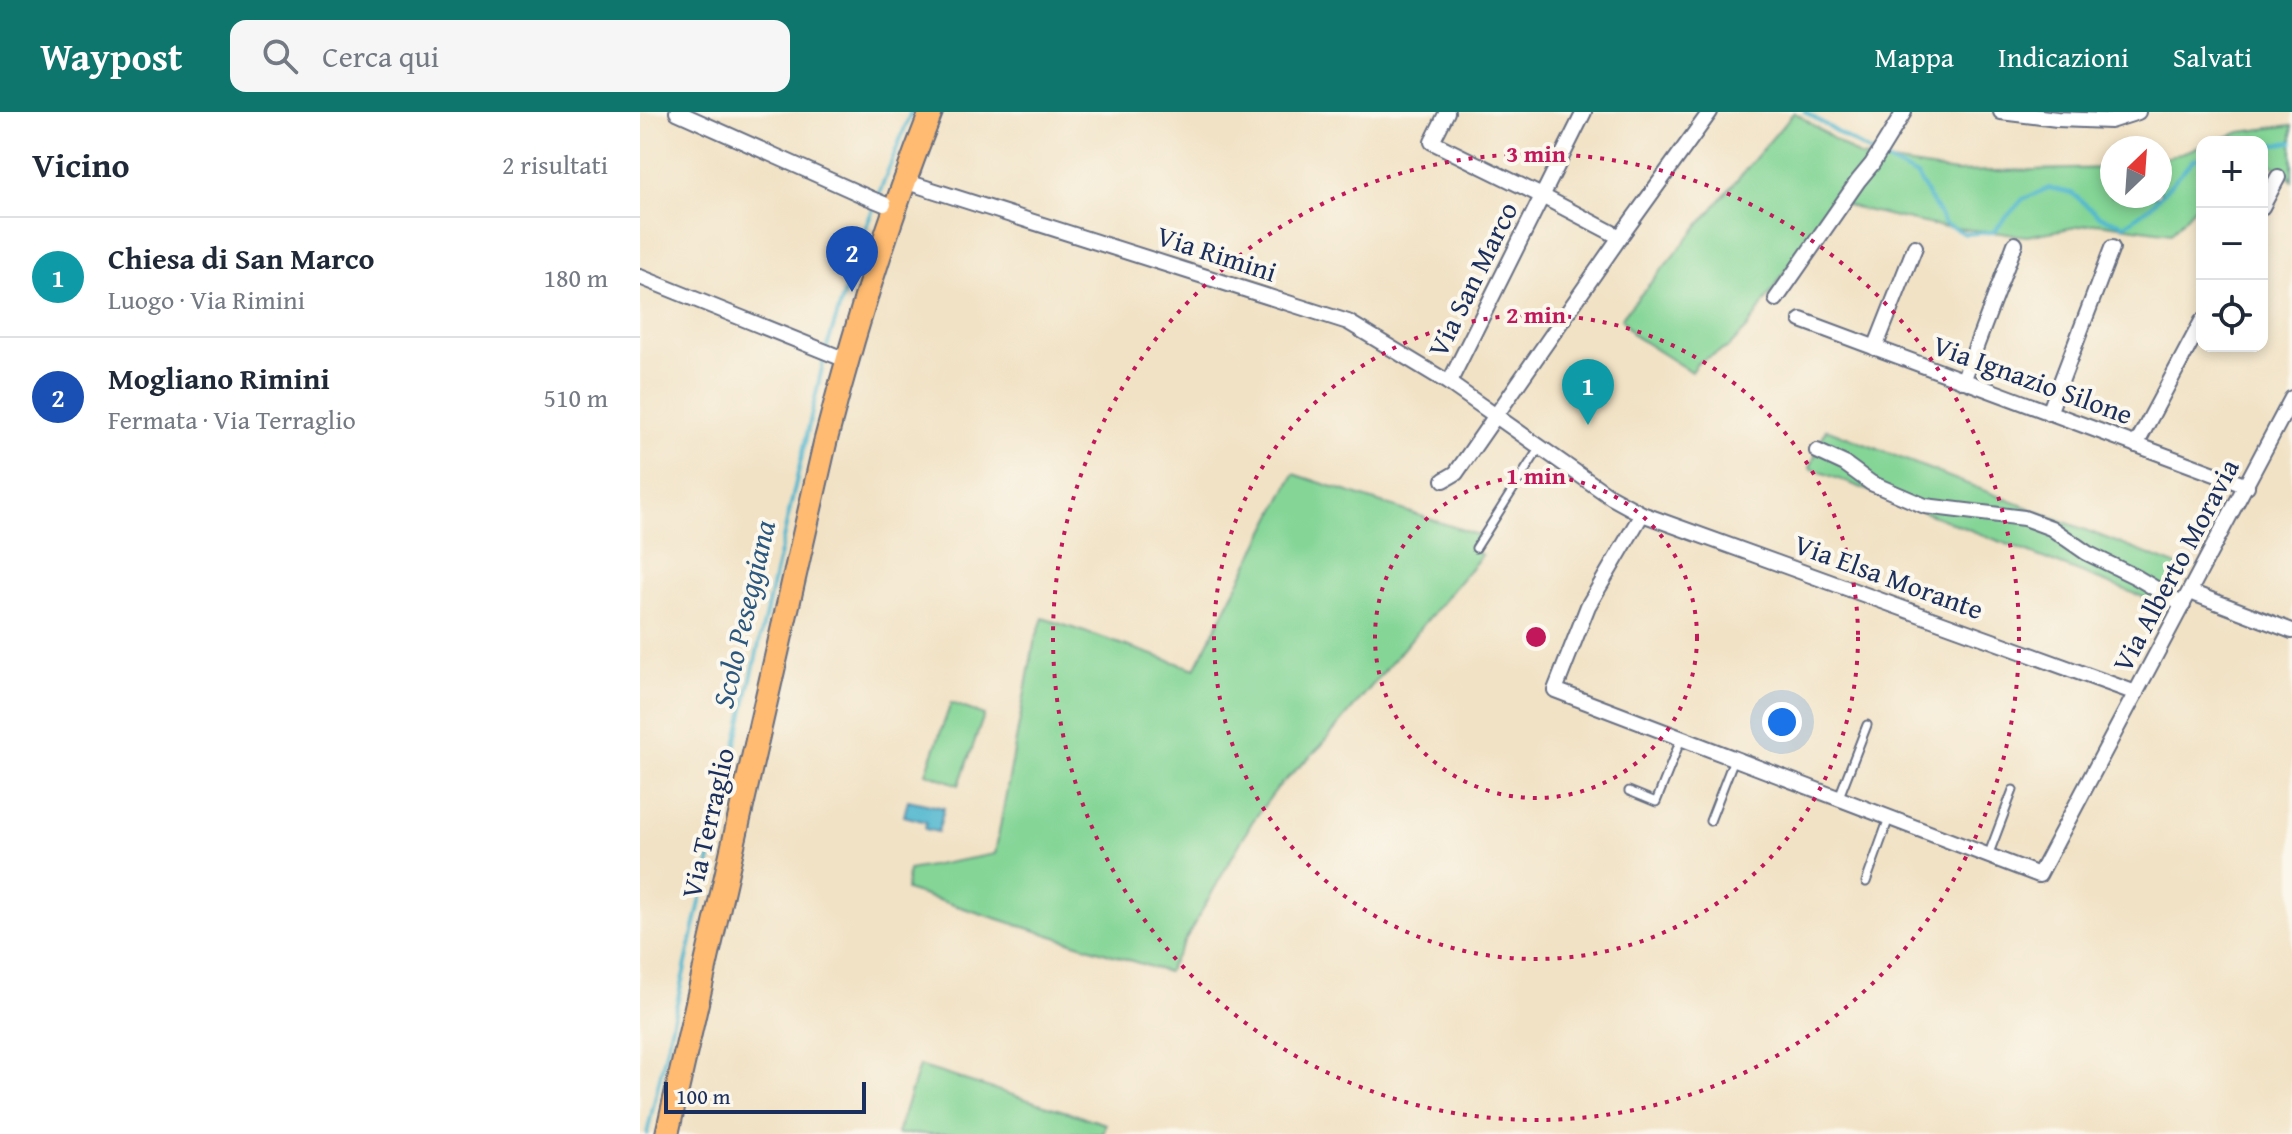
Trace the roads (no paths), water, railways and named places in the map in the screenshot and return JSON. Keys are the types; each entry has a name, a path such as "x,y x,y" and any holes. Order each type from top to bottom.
{"main road":[{"name":"Via Terraglio","path":"667,1134 825,443 841,358 889,206 904,181 931,112"}],"street":[{"path":"677,112 699,117 889,206"},
{"path":"1447,112 1432,142 1620,237"},
{"path":"1566,112 1583,116"},
{"path":"1444,480 1456,473 1710,112"},
{"path":"1776,299 1872,164 1904,112"},
{"path":"2001,112 2110,121 2138,112"},
{"name":"Via San Marco","path":"1449,383 1583,116"},
{"path":"2268,196 2278,177"},
{"name":"Via Rimini","path":"904,181 1348,322 1449,383 1625,505"},
{"path":"1963,381 2015,244"},
{"path":"1875,348 1915,247"},
{"path":"2049,413 2112,248"},
{"path":"640,277 841,358"},
{"name":"Via Ignazio Silone","path":"1801,320 2247,486"},
{"path":"2136,445 2196,332"},
{"name":"Via Alberto Moravia","path":"1988,856 2039,875 2292,398"},
{"path":"1817,451 1845,464 1871,483 1925,506 2024,518 2051,528 2087,553 2187,599 2292,631"},
{"name":"Via Elsa Morante","path":"1625,505 1642,514 2136,693"},
{"path":"1642,514 1588,606 1555,690 1988,856"}],"lane":[{"path":"1476,548 1540,447"},
{"path":"1838,799 1867,725"},
{"path":"1629,791 1656,802 1681,739"},
{"path":"1710,821 1734,759"},
{"path":"1988,856 2013,790"},
{"path":"1866,882 1889,818"}],"water":[{"path":"908,800 944,808 938,832 925,829 926,822 904,816"}],"waterway":[{"name":"Scolo Peseggiana","path":"827,347 862,237 911,112"},
{"path":"1805,112 1869,152 1917,176 1945,224 1965,234 1993,232 2023,199 2049,188 2072,193 2099,216 2125,225 2151,206 2196,159"},
{"path":"2268,145 2292,142"},
{"name":"Scolo Peseggiana","path":"647,1134 825,355"}],"place":[{"name":"Mogliano Rimini","path":"852,292"},
{"name":"Chiesa di San Marco","path":"1588,425"}]}
